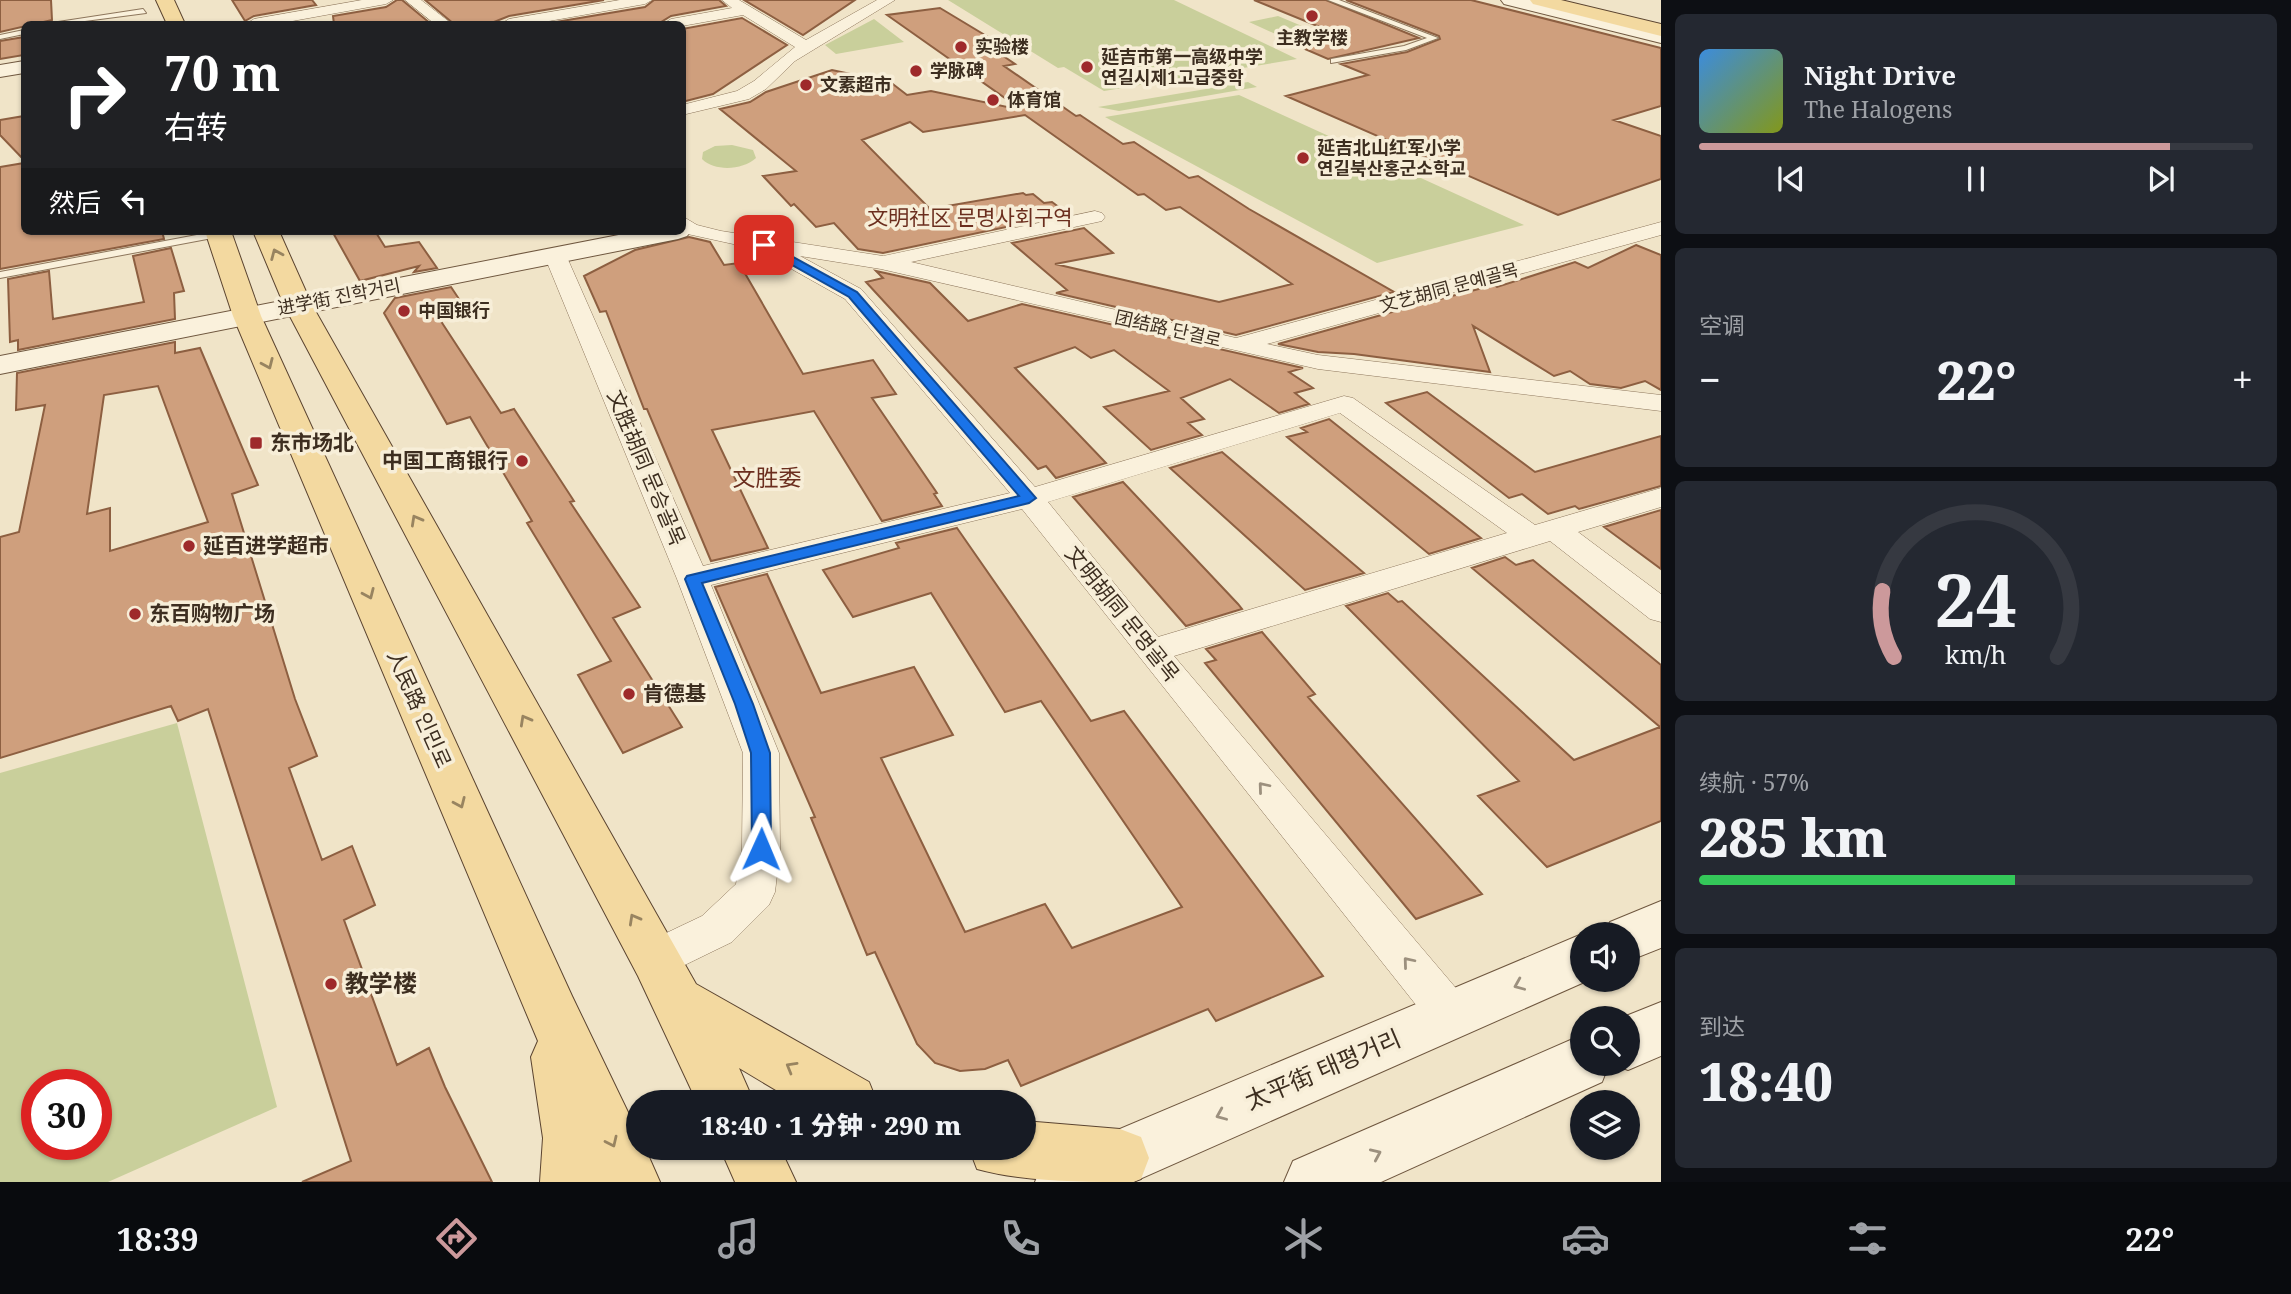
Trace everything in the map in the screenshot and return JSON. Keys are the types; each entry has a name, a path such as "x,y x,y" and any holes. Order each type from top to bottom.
{"main road":[{"path":"165,0 175,21"},
{"path":"1539,0 1661,28"},
{"path":"1558,0 1661,28"},
{"name":"人民路 인민로","path":"219,235 247,316 553,1014 630,1182"},
{"path":"268,235 298,305 666,980 720,1090"},
{"path":"666,980 831,1090"},
{"path":"553,1014 572,1138 570,1182"},
{"path":"1036,1151 1120,1158"},
{"path":"755,1160 766,1182"}],"street":[{"path":"270,21 386,0"},
{"path":"412,0 440,21"},
{"path":"526,21 645,0"},
{"path":"729,0 806,47"},
{"path":"686,109 744,95 760,85 789,58 888,0"},
{"path":"1510,0 1661,37"},
{"path":"1583,0 1661,19"},
{"path":"686,21 746,10"},
{"path":"0,71 21,68"},
{"path":"686,98 730,88 760,85"},
{"path":"881,262 1095,216"},
{"name":"文艺胡同 문예골목","path":"1236,345 1661,228"},
{"name":"团结路 단결로","path":"686,229 764,245 881,262 1318,362 1661,403"},
{"name":"进学街 진학거리","path":"0,365 650,235"},
{"name":"文明胡同 문명골목","path":"764,245 853,294 1029,498 1151,651 1451,1015"},
{"name":"文胜胡同 문승골목","path":"555,255 693,579 761,753 761,849 755,892 666,980"},
{"path":"693,579 1029,498 1344,404 1661,611"},
{"path":"1151,651 1661,497"},
{"path":"1640,933 1661,924"},
{"name":"太平街 태평거리","path":"1065,1182 1570,963"},
{"path":"1640,1038 1661,1028"},
{"path":"1314,1182 1570,1068"}],"lane":[{"path":"1332,0 1434,37 1406,48 1335,61"},
{"path":"72,21 143,12"},
{"path":"0,37 21,33"},
{"path":"0,275 203,235"}],"green space":[{"path":"948,0 1174,0 1297,59 1104,91 1064,67 1058,68"},
{"path":"1278,16 1321,34 1291,41 1249,22"},
{"path":"874,19 904,42 836,54 825,45"},
{"path":"1248,82 1257,87 1119,111 1098,107"},
{"path":"1239,95 1524,225 1377,263 1105,117"},
{"path":"732,145 753,150 756,158 744,165 729,168 714,166 702,159 703,152 715,146"},
{"path":"177,723 277,1107 108,1182 0,1182 0,773"}],"building":[{"path":"0,0 51,0 52,20 21,21 21,27 0,32"},
{"path":"232,0 312,0 316,5 254,16 245,21"},
{"path":"402,0 427,21 334,21 333,16 386,7"},
{"path":"425,0 604,0 509,16 496,21 450,21"},
{"path":"654,0 719,0 726,6 671,16 663,21 562,21 645,7"},
{"path":"744,0 855,0 803,35"},
{"path":"1254,0 1326,0 1419,38 1328,59 1298,46 1342,36"},
{"path":"1346,0 1471,0 1661,48 1661,106 1614,120 1661,136 1661,179 1558,215 1286,96 1368,75 1341,64 1407,52 1440,39 1439,36"},
{"path":"940,8 998,43 987,45 1015,64 1004,66 1076,116 1080,115 1123,144 1134,142 1189,178 1198,176 1249,209 1394,292 1236,335 1056,293 1067,290 1012,243 1084,228 1113,253 1055,264 1219,302 1292,284 1180,207 1166,210 1144,194 1138,195 1025,115 923,132 910,122 862,140 930,209 1023,193 1033,194 1044,203 1052,202 1068,214 883,253 858,249 834,223 816,227 794,204 791,206 763,176 796,171 720,109 750,102 766,92 832,70 874,79 885,78 907,95 931,91 1022,110 887,15"},
{"path":"742,18 787,45 713,94 686,101 686,28"},
{"path":"21,38 21,56 0,59 0,41"},
{"path":"21,116 21,157 0,135 0,120"},
{"path":"21,164 21,235 163,235 164,239 0,269 0,167"},
{"path":"334,235 378,235 385,247 419,242 437,268 414,272 419,266 360,281"},
{"path":"689,237 710,242 724,265 739,263 803,374 873,360 896,394 872,398 937,493 934,494 942,506 882,521 814,411 712,430 768,548 711,561 647,409 644,409 606,311 600,312 584,276 635,250"},
{"path":"1636,245 1661,255 1661,390 1645,381 1621,388 1590,384 1570,371 1554,376 1473,326 1490,372 1354,354 1318,352 1278,344 1417,305 1494,285 1497,287 1575,262 1588,268"},
{"path":"171,248 184,291 174,293 175,319 18,350 18,340 10,342 8,279 49,271 53,319 144,302 133,256"},
{"path":"876,271 930,283 968,321 1022,304 1303,368 1289,372 1313,388 1295,393 1309,404 1279,413 1230,379 1181,398 1204,419 1188,423 1202,435 1151,450 1104,407 1169,391 1114,350 1091,358 1075,347 1015,368 1106,463 1056,478 1046,466 1038,469 866,282 883,278"},
{"path":"451,287 459,299 431,306 501,413 514,409 574,501 570,502 640,607 613,618 682,727 623,753 578,675 611,661 527,523 532,521 470,417 447,424 384,313 395,298"},
{"path":"175,342 175,353 200,348 258,485 232,494 295,699 317,756 289,768 322,860 352,846 375,905 344,920 397,1065 429,1048 445,1087 492,1182 302,1182 351,1161 208,709 178,721 171,706 0,758 0,537 19,532 45,405 16,410 17,373","holes":["158,386 208,522 110,551 110,508 87,514 104,395"]},
{"path":"1427,392 1535,472 1661,436 1661,486 1579,509 1575,506 1548,514 1522,494 1509,498 1386,403"},
{"path":"1329,419 1481,538 1429,554 1287,437 1307,432 1301,428"},
{"path":"1222,452 1364,573 1305,590 1170,468"},
{"path":"1123,482 1242,609 1186,626 1073,497"},
{"path":"1661,510 1661,569 1604,527"},
{"path":"957,528 1091,721 1124,711 1323,976 1216,1021 1208,1009 1021,1086 1008,1060 985,1069 960,1071 935,1063 917,1044 875,952 867,955 811,818 815,817 715,587 767,574 821,693 914,667 953,735 881,758 965,932 1045,904 1072,948 1182,907 1041,701 1005,712 931,593 853,617 823,570 899,548 896,543"},
{"path":"1505,557 1516,565 1533,560 1661,665 1661,821 1547,867 1478,796 1519,781 1346,606 1388,593 1398,602 1402,601 1574,760 1660,727 1472,568"},
{"path":"1262,632 1315,694 1308,697 1482,894 1416,919 1205,663 1216,660 1206,649"}],"place":[{"name":"主教学楼","path":"1312,16"},
{"name":"实验楼","path":"961,47"},
{"name":"延吉市第一高级中学 연길시제1고급중학","path":"1087,67"},
{"name":"学脉碑","path":"916,71"},
{"name":"文素超市","path":"806,85"},
{"name":"体育馆","path":"993,100"},
{"name":"延吉北山红军小学 연길북산홍군소학교","path":"1303,158"},
{"name":"中国银行","path":"404,311"},
{"name":"东市场北","path":"256,443"},
{"name":"中国工商银行","path":"522,461"},
{"name":"延百进学超市","path":"189,546"},
{"name":"东百购物广场","path":"135,614"},
{"name":"肯德基","path":"629,694"},
{"name":"教学楼","path":"331,984"}],"district":[{"name":"文明社区 문명사회구역","path":"970,218"},
{"name":"文胜委","path":"767,478"}],"route":[{"path":"761,849 761,753 693,579 1029,498 853,294 764,245"}]}
